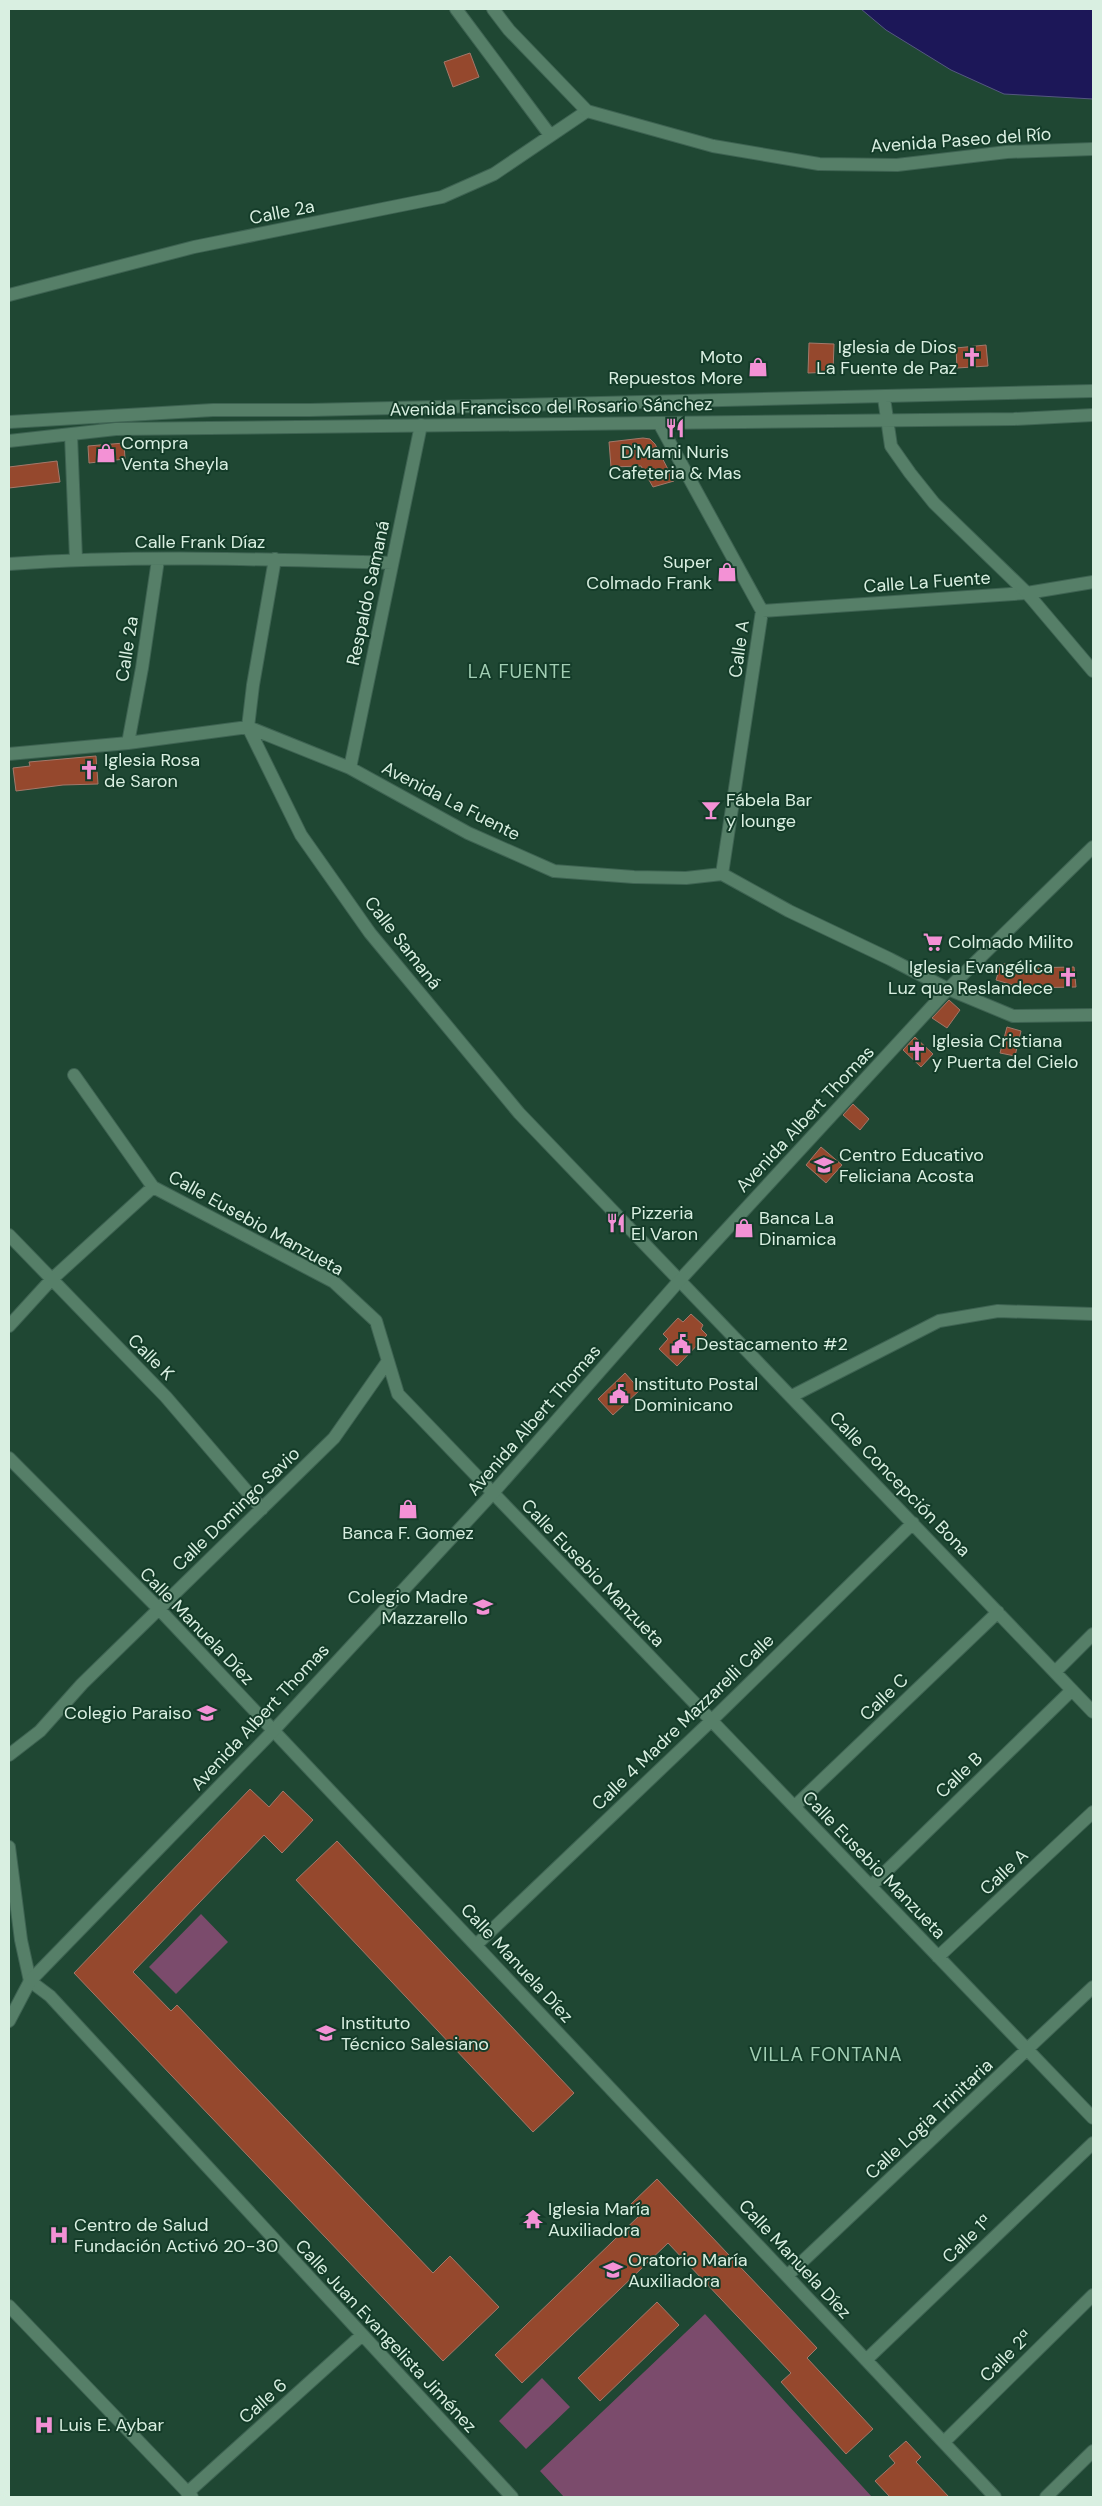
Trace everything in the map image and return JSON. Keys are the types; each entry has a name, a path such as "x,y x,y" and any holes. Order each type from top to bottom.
{"street":[{"path":"456,9 550,136"},
{"path":"493,9 510,30 587,111"},
{"name":"Calle 2a","path":"9,295 194,247 442,197 494,174 587,111"},
{"name":"Avenida Paseo del Río","path":"587,111 713,146 819,164 897,165 1007,152 1093,149"},
{"name":"Avenida Francisco del Rosario Sánchez","path":"9,422 213,410 320,410 884,398 1093,391"},
{"path":"884,398 891,446 934,503 1027,593 1093,671"},
{"name":"Avenida Francisco del Rosario Sánchez","path":"9,441 116,430 886,421 1014,419 1093,415"},
{"name":"Calle A","path":"659,423 762,611 722,874"},
{"name":"Respaldo Samaná","path":"350,768 421,426"},
{"path":"72,434 76,559"},
{"name":"Calle Frank Díaz","path":"9,564 76,559 275,559 392,563"},
{"path":"248,727 253,686 275,559"},
{"name":"Calle 2a","path":"128,743 142,668 158,560"},
{"name":"Calle La Fuente","path":"762,611 1027,593 1093,582"},
{"name":"Avenida La Fuente","path":"9,754 128,743 248,727 350,768 468,833 554,871 634,878 686,878 722,874"},
{"name":"Calle Samaná","path":"248,727 301,834 370,933 520,1113 679,1281"},
{"name":"Avenida Albert Thomas","path":"9,2022 30,1981 273,1731 492,1494 679,1281 948,989 1093,847"},
{"path":"722,874 789,911 948,989 1013,1016 1093,1015"},
{"name":"Calle Eusebio Manzueta","path":"74,1075 153,1187 334,1282 376,1321 398,1394 1093,2118"},
{"path":"9,1326 51,1280 153,1187"},
{"name":"Calle K","path":"9,1235 166,1397 262,1509"},
{"name":"Calle Concepción Bona","path":"679,1281 792,1396 1093,1712"},
{"path":"792,1396 939,1321 998,1311 1093,1314"},
{"name":"Calle Domingo Savio","path":"9,1755 40,1731 82,1684 158,1608 334,1438 388,1361"},
{"name":"Calle Manuela Díez","path":"9,1458 158,1608 995,2497"},
{"name":"Calle 4 Madre Mazzarelli Calle","path":"476,1945 712,1720 913,1523"},
{"name":"Calle C","path":"795,1806 998,1612"},
{"path":"1055,1672 1093,1634"},
{"name":"Calle B","path":"871,1886 1072,1690"},
{"name":"Calle A","path":"938,1957 1093,1812"},
{"path":"9,1847 21,1940 30,1981"},
{"name":"Calle Juan Evangelista Jiménez","path":"30,1981 50,1996 512,2497"},
{"name":"Calle Logia Trinitaria","path":"787,2276 1093,1987"},
{"name":"Calle 1ª","path":"866,2360 1093,2143"},
{"name":"Calle 2ª","path":"944,2442 1093,2295"},
{"path":"9,2306 190,2495"},
{"name":"Calle 6","path":"190,2495 362,2336"},
{"path":"1046,2497 1093,2451"}],"shaded area":[{"path":"861,9 1093,9 1093,99 1004,94 951,70 886,30"},
{"path":"201,1914 228,1942 176,1994 149,1967"},
{"path":"705,2314 872,2497 564,2497 540,2471"},
{"path":"542,2378 570,2407 526,2449 499,2421"}],"building":[{"path":"470,53 479,77 453,87 444,62"},
{"path":"809,343 834,344 833,372 808,373"},
{"name":"Iglesia de Dios La Fuente de Paz","path":"986,345 988,366 957,368 956,348"},
{"path":"643,438 650,439 655,444 674,481 653,487 641,466 611,467 609,442"},
{"name":"Compra Venta Sheyla","path":"124,443 125,459 89,463 88,446"},
{"path":"57,461 60,482 9,488 9,467"},
{"path":"96,756 98,784 63,785 16,791 13,768 30,766 29,762"},
{"path":"1001,963 1019,968 1074,967 1076,987 1023,988 996,980"},
{"path":"949,1000 960,1010 947,1028 932,1018"},
{"path":"1007,1027 1021,1031 1015,1056 1000,1053"},
{"name":"Iglesia Cristiana y Puerta del Cielo","path":"915,1037 933,1054 921,1067 903,1050"},
{"path":"853,1104 869,1119 860,1130 843,1115"},
{"name":"Centro Educativo Feliciana Acosta","path":"821,1147 842,1165 826,1183 806,1165"},
{"name":"Destacamento #2","path":"691,1314 703,1325 701,1329 707,1335 677,1366 659,1349 668,1339 663,1334 678,1318 683,1322"},
{"name":"Instituto Postal Dominicano","path":"625,1373 640,1390 613,1415 598,1399"},
{"path":"250,1789 269,1807 283,1791 313,1820 282,1853 264,1835 133,1972 171,2011 177,2005 433,2273 450,2256 499,2307 443,2361 74,1973"},
{"path":"337,1841 574,2093 533,2132 296,1880"},
{"path":"657,2179 817,2348 807,2358 873,2429 846,2454 781,2382 791,2373 668,2243 522,2383 495,2355 641,2214 631,2204"},
{"path":"657,2302 679,2325 600,2401 578,2378"},
{"path":"906,2441 921,2457 916,2462 949,2497 890,2497 875,2481 895,2463 889,2456"}],"place":[{"name":"Iglesia de Dios La Fuente de Paz","path":"972,357"},
{"name":"Moto Repuestos More","path":"758,367"},
{"name":"D'Mami Nuris Cafeteria & Mas","path":"675,428"},
{"name":"Compra Venta Sheyla","path":"106,453"},
{"name":"Super Colmado Frank","path":"727,572"},
{"name":"Iglesia Rosa de Saron","path":"89,770"},
{"name":"Fábela Bar y lounge","path":"711,810"},
{"name":"Colmado Milito","path":"933,942"},
{"name":"Iglesia Evangélica Luz que Reslandece","path":"1068,977"},
{"name":"Iglesia Cristiana y Puerta del Cielo","path":"917,1051"},
{"name":"Centro Educativo Feliciana Acosta","path":"824,1165"},
{"name":"Pizzeria El Varon","path":"616,1223"},
{"name":"Banca La Dinamica","path":"744,1228"},
{"name":"Destacamento #2","path":"681,1344"},
{"name":"Instituto Postal Dominicano","path":"619,1394"},
{"name":"Banca F. Gomez","path":"408,1509"},
{"name":"Colegio Madre Mazzarello","path":"483,1607"},
{"name":"Colegio Paraiso","path":"207,1713"},
{"name":"Instituto Técnico Salesiano","path":"326,2033"},
{"name":"Iglesia María Auxiliadora","path":"533,2219"},
{"name":"Centro de Salud Fundación Activó 20-30","path":"59,2235"},
{"name":"Oratorio María Auxiliadora","path":"613,2270"},
{"name":"Luis E. Aybar","path":"44,2425"}],"district":[{"name":"LA FUENTE","path":"520,671"},
{"name":"VILLA FONTANA","path":"826,2054"}]}
